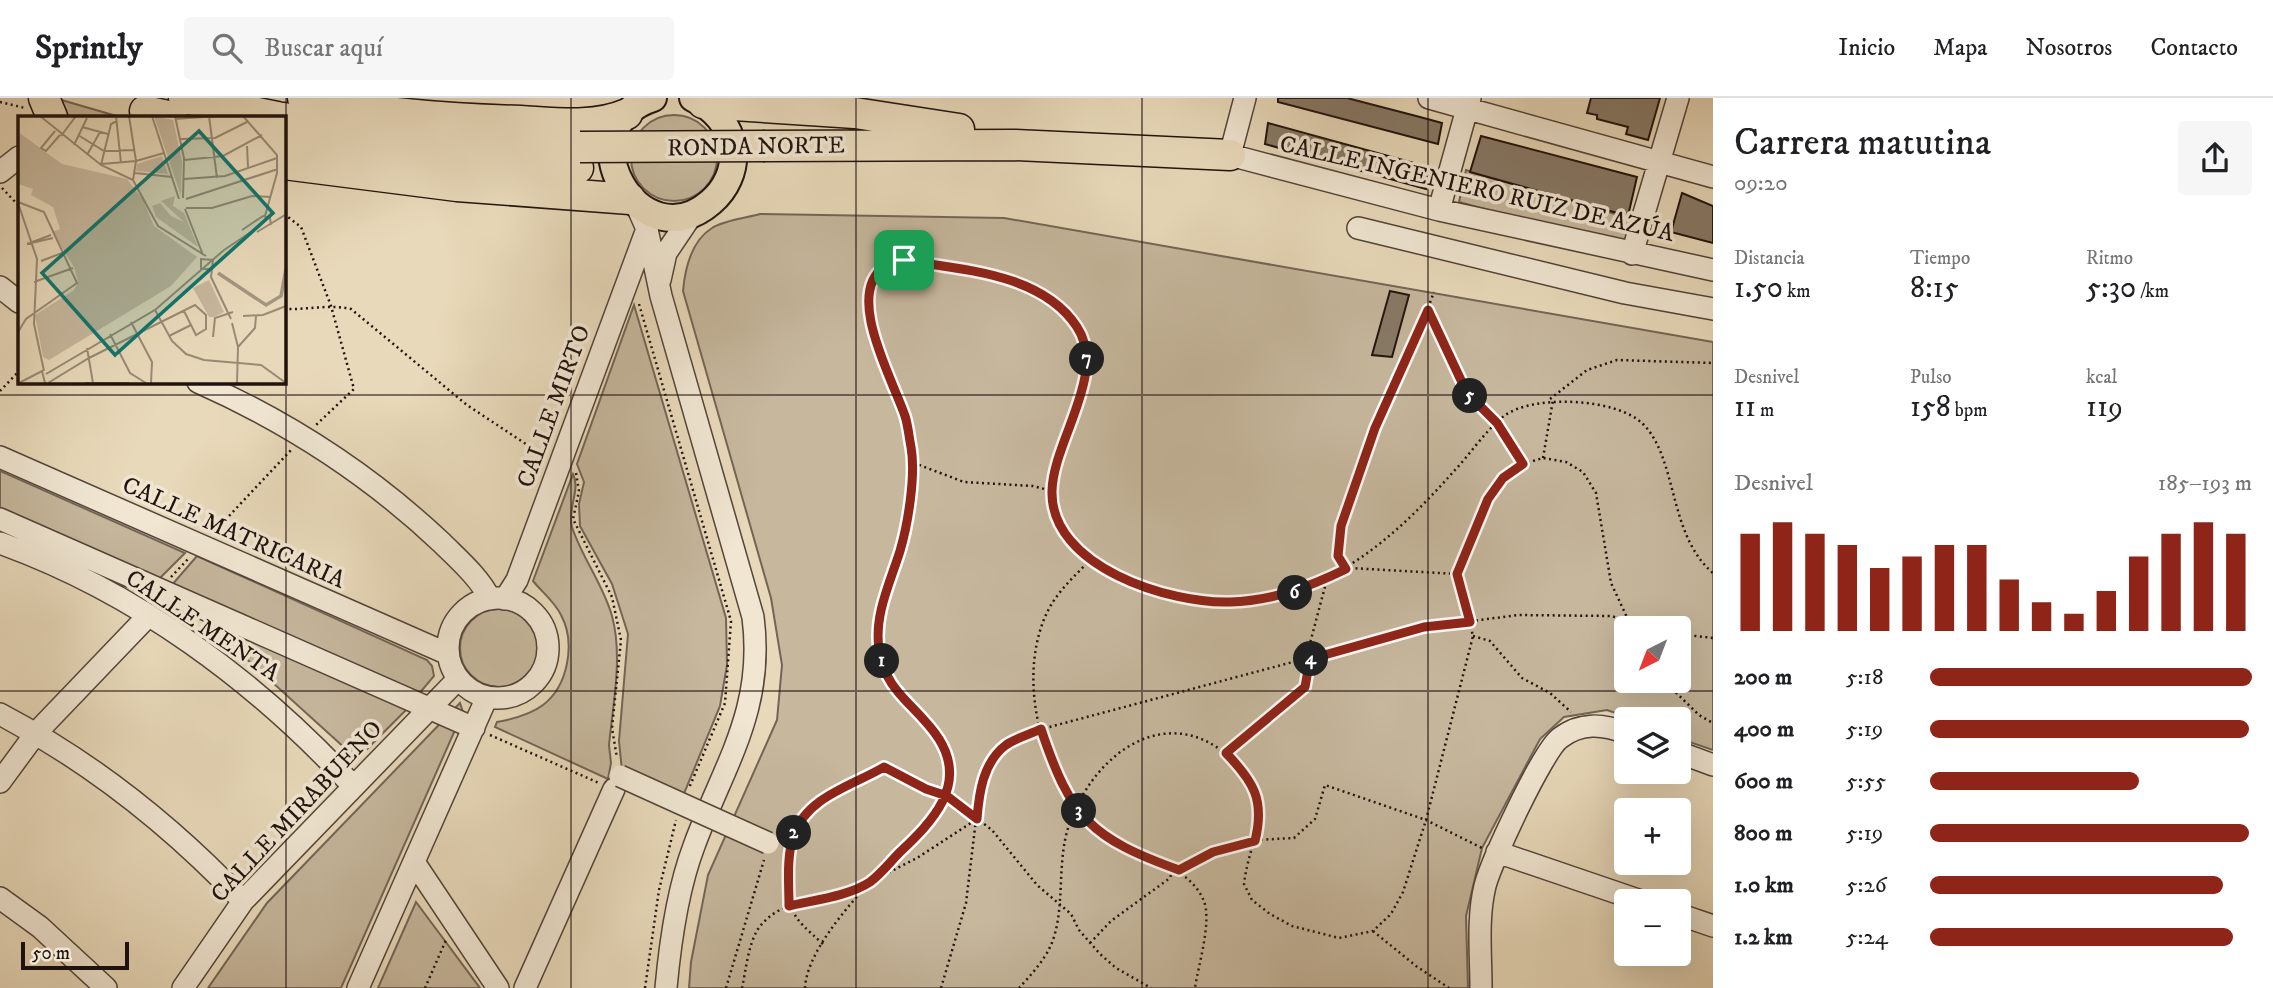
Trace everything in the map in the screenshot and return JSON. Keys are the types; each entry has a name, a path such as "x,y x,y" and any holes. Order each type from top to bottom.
{"highway":[{"path":"184,98 272,116"},
{"path":"303,98 388,113 471,120 605,123 627,114"},
{"path":"708,104 855,113 981,133 1015,145"},
{"name":"RONDA NORTE","path":"285,118 579,158"},
{"name":"RONDA NORTE","path":"285,141 450,163 765,146 1015,145 1230,155"},
{"path":"285,164 457,186 633,201"}],"main road":[{"path":"653,98 627,114 614,139 612,153 617,180 633,201 658,214 693,213 719,195 732,170 732,143 708,104"}],"street":[{"path":"1230,155 1245,98"},
{"path":"1429,98 1469,103 1713,177"},
{"path":"1632,254 1678,98"},
{"path":"1439,210 1469,103"},
{"name":"CALLE INGENIERO RUIZ DE AZÚA","path":"1230,155 1439,210 1713,270"},
{"path":"0,172 18,159"},
{"path":"633,201 647,229 661,296 754,618 757,643 754,683 742,733 692,850 669,953 666,988"},
{"path":"661,296 662,263 693,213"},
{"name":"CALLE MIRTO","path":"498,599 513,590 647,229"},
{"path":"1358,229 1625,293 1713,309"},
{"path":"0,287 18,301"},
{"path":"200,383 304,436 376,486 416,519 498,599"},
{"name":"CALLE MATRICARIA","path":"0,457 448,654"},
{"path":"0,519 474,729"},
{"name":"CALLE MENTA","path":"0,542 90,582 149,615 271,704 353,786"},
{"path":"498,599 519,603 540,622 546,636 545,664 528,688 516,695 487,697 471,691 458,679 448,654 454,624 463,612 498,599"},
{"path":"0,782 36,733 149,615"},
{"name":"CALLE MIRABUENO","path":"183,988 243,901 458,679"},
{"path":"358,988 487,697"},
{"path":"0,714 36,733 104,776 199,854 243,901"},
{"path":"1481,988 1481,930 1485,887 1497,852 1557,739 1596,724 1614,729"},
{"path":"1691,757 1713,765"},
{"path":"525,988 617,783 768,843"},
{"path":"1497,852 1614,892"},
{"path":"414,862 498,988"},
{"path":"0,898 60,944 106,988"},
{"path":"1691,918 1713,926"}],"path":[{"path":"0,102 43,105"},
{"path":"0,186 18,205"},
{"path":"159,588 304,436 354,389 331,306 301,227 285,215"},
{"path":"805,988 810,962 823,944 869,882 931,822 947,796 949,765 941,741 927,722 904,702 885,674 878,648 877,623 901,547 914,463 906,418 877,344 868,309 873,282 884,267 904,260 1027,285 1064,310 1079,330 1088,354 1082,390 1052,491 1063,530 1091,559 1132,584 1200,601 1259,600 1295,593 1348,568 1422,507 1497,423 1522,405 1551,400 1618,410 1641,421 1656,443 1683,528 1697,558 1713,573"},
{"path":"1434,292 1375,428 1341,526 1338,556 1348,568 1457,574"},
{"path":"620,296 638,301 731,621 725,703 688,791"},
{"path":"285,309 316,310 331,306 351,309 467,405 549,460"},
{"path":"1428,310 1462,386 1497,423 1523,464"},
{"path":"1543,458 1551,400 1587,370 1617,360 1713,363"},
{"path":"0,391 18,372"},
{"path":"1019,988 1050,947 1056,927 1063,848 1076,807 1105,766 1147,736 1165,731 1187,732 1226,753 1244,772 1257,797 1260,810 1244,884 1252,900 1292,926 1339,938 1373,931 1391,914 1404,892 1426,820 1473,636 1457,574 1488,499 1503,478 1523,464 1543,458 1566,462 1583,472 1596,493 1611,583 1626,616"},
{"path":"914,463 964,482 1033,486 1052,491"},
{"path":"569,468 575,471 579,480 574,507 575,526 612,597 619,630 620,659 612,741 617,764 613,774 617,783"},
{"path":"1091,559 1058,594 1040,633 1034,686 1041,729 1056,772 1076,807 1113,843 1179,870 1192,881 1207,909 1195,988"},
{"path":"1226,753 1305,687 1310,659 1309,647 1328,578"},
{"path":"941,988 966,903 980,786 990,765 1006,745 1041,729 1424,627 1532,615 1614,617"},
{"path":"1691,635 1713,638"},
{"path":"1473,636 1490,641 1522,678 1550,693 1584,727"},
{"path":"1676,693 1699,715 1713,723"},
{"path":"474,729 617,783"},
{"path":"823,944 796,919 789,906 794,834 803,817 820,801 884,767 926,789 947,796 992,830 1037,885 1071,914 1090,943 1116,968 1151,988"},
{"path":"1179,870 1213,852 1255,841 1294,838 1315,819 1325,786 1426,820 1482,848 1497,852"},
{"path":"645,988 659,890 677,816"},
{"path":"742,988 758,930 779,911 869,882 917,858 977,819"},
{"path":"726,988 768,843"},
{"path":"1090,943 1111,921 1170,878 1173,868"},
{"path":"425,988 453,923"},
{"path":"1373,931 1416,967 1449,988"}],"shaded area":[{"path":"58,99 117,116 68,116"},
{"path":"666,115 682,115 705,127 714,141 717,158 714,175 705,189 682,201 666,201 650,194 638,182 631,166 631,150 638,134 650,122"},
{"path":"1466,170 1632,219 1625,248 1459,202"},
{"path":"760,214 1004,218 1713,342 1713,750 1691,742 1691,707 1614,707 1614,712 1607,710 1564,717 1540,739 1482,848 1466,916 1468,988 689,988 691,962 708,875 777,720 782,665 771,598 683,291 685,274 694,248 705,234 723,223"},
{"path":"634,305 726,618 727,665 720,706 683,796 622,771 619,741 628,634 612,584 580,526 579,504 584,482 577,464"},
{"path":"0,471 185,553 159,579 0,509"},
{"path":"573,474 576,486 571,513 572,527 608,604 617,647 608,779 495,727 497,722 527,714 543,705 552,697 564,676 568,651 566,626 555,606 533,581"},
{"path":"197,556 427,660 432,666 434,676 418,695 171,586"},
{"path":"499,609 514,612 526,621 535,633 538,648 535,663 526,675 514,684 499,687 484,684 472,675 463,663 460,648 463,633 472,621 484,612"},
{"path":"257,637 407,709 357,759 241,654"},
{"path":"460,703 463,712 341,988 208,988 267,903"},
{"path":"416,902 480,988 378,988"}],"building":[{"path":"1278,98 1347,98 1442,123 1438,144 1278,102"},
{"path":"1591,98 1660,98 1648,140 1626,134 1628,127 1597,119 1597,115 1587,113"},
{"path":"1268,123 1432,168 1426,189 1265,144"},
{"path":"1481,136 1637,177 1628,216 1470,172"},
{"path":"1682,193 1713,206 1713,243 1671,232"},
{"path":"1390,291 1409,295 1392,357 1372,355"}],"route":[{"path":"904,260 884,267 873,282 868,309 877,344 906,418 914,463 901,547 877,623 878,648 885,674 904,702 927,722 941,741 949,765 947,796 931,822 869,882 789,906 790,854 794,834 803,817 820,801 884,767 926,789 947,796 977,819 980,786 990,765 1006,745 1041,729 1056,772 1076,807 1090,824 1113,843 1147,860 1179,870 1213,852 1255,841 1260,810 1257,797 1244,772 1226,753 1305,687 1310,659 1424,627 1470,622 1457,574 1488,499 1503,478 1523,464 1497,423 1467,393 1457,378 1428,310 1375,428 1341,526 1338,556 1346,569 1295,593 1259,600 1200,601 1132,584 1102,567 1074,544 1063,530 1052,491 1082,390 1088,354 1079,330 1064,310 1027,285 904,260"}]}
